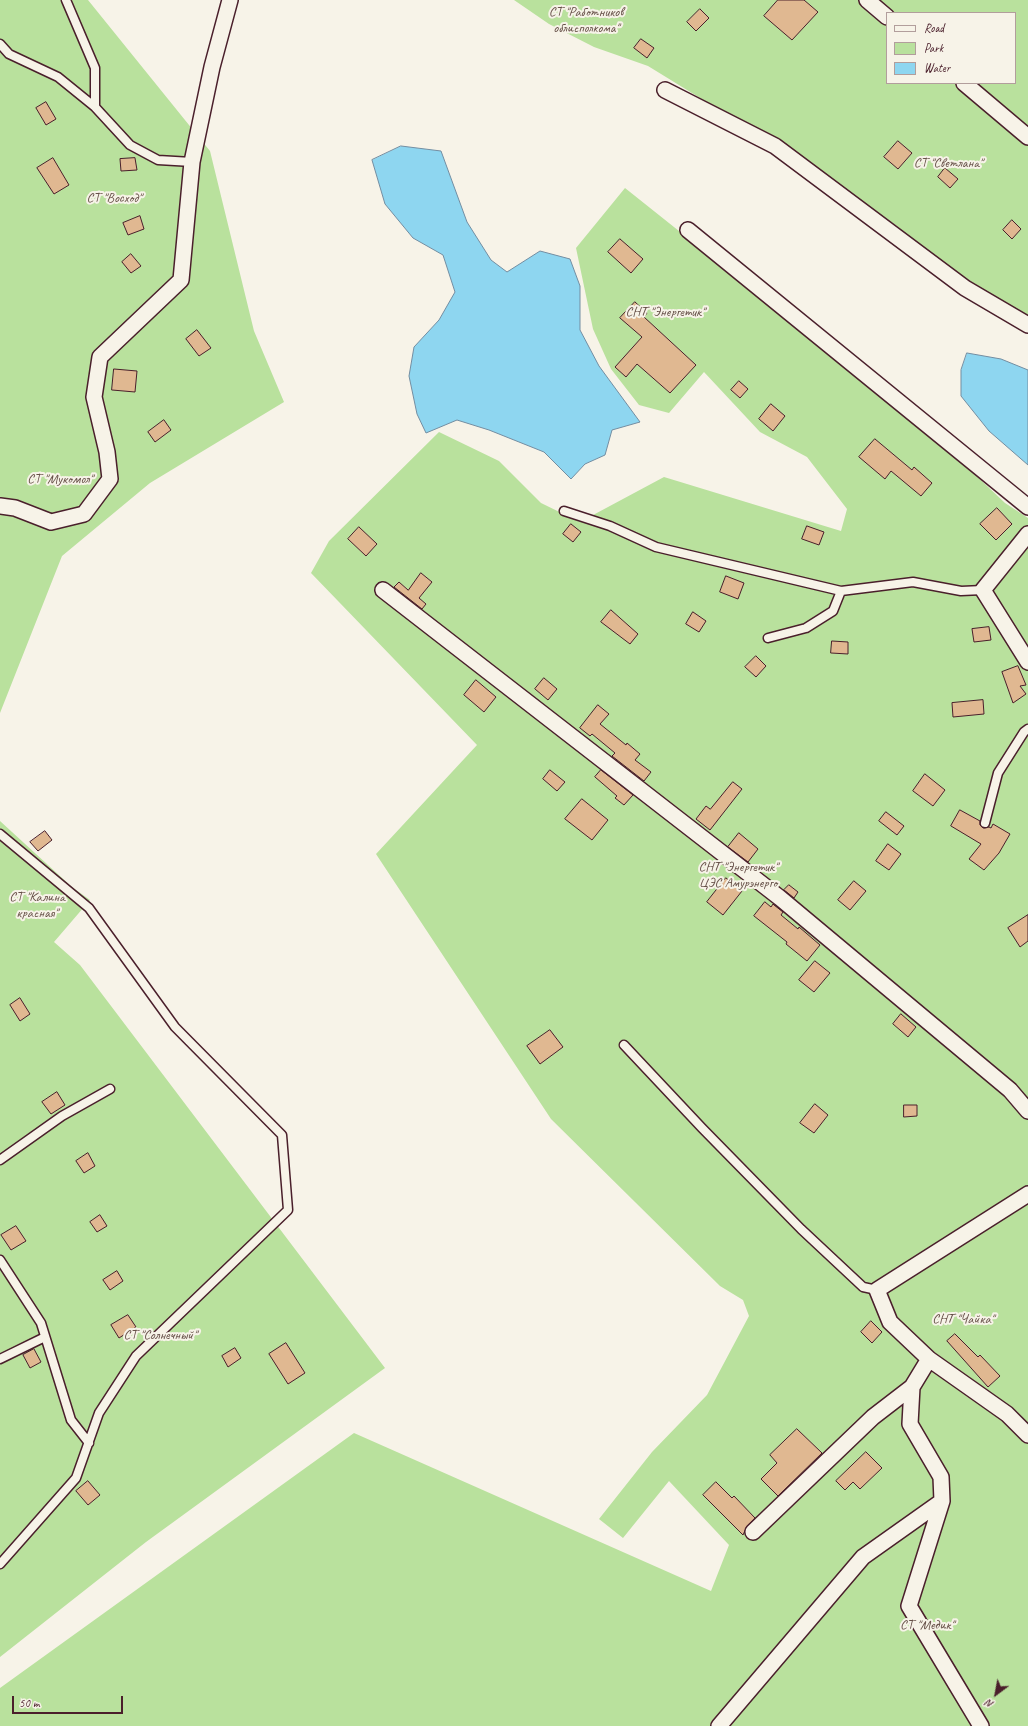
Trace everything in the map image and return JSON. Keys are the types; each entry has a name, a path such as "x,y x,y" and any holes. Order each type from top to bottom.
{"street":[{"path":"0,506 16,508 51,522 84,514 110,479 107,452 94,397 100,357 180,280 192,162 212,67 230,0"},
{"path":"867,0 886,16"},
{"path":"965,84 1028,137"},
{"path":"665,90 775,146 966,288 1028,325"},
{"path":"688,230 1028,507"},
{"path":"1028,534 984,590 1028,662"},
{"path":"383,590 780,898 1010,1090 1028,1111"},
{"path":"1026,1429 929,1359 890,1322 877,1290 1028,1194"},
{"path":"753,1532 873,1417 912,1387 929,1359"},
{"path":"912,1387 910,1424 941,1477 942,1501 909,1606 981,1726"},
{"path":"719,1726 863,1557 942,1501"}],"lane":[{"path":"66,0 95,68 95,107"},
{"path":"0,44 9,54 58,77 95,107 130,145 158,160 192,162"},
{"path":"564,511 610,526 656,546 841,591 913,582 961,591 984,590"},
{"path":"768,638 806,628 833,611 841,591"},
{"path":"985,824 998,773 1024,732 1028,729"},
{"path":"0,834 89,908 175,1027 282,1135 288,1210 136,1356 99,1413 76,1478 0,1564"},
{"path":"624,1044 702,1128 801,1229 863,1287 877,1290"},
{"path":"0,1160 62,1116 110,1089"},
{"path":"0,1260 40,1323 71,1420 89,1444"},
{"path":"0,1359 45,1337"}],"green space":[{"name":"СТ \"Восход\"","path":"0,0 88,0 210,151 254,331 284,402 150,483 62,556 0,713"},
{"name":"СТ \"Светлана\"","path":"514,0 1028,0 1028,318 1009,310 924,250 897,226 819,172 648,66 594,47 549,24"},
{"name":"СНТ \"Энергетик\" ЦЭС Амурэнерго","path":"625,188 947,448 1005,503 1028,518 1028,1726 0,1726 0,1688 354,1433 711,1591 729,1545 669,1481 623,1538 599,1519 652,1452 707,1395 749,1316 743,1300 720,1286 551,1119 376,854 477,745 311,573 329,541 439,432 499,461 541,503 580,522 664,477 841,531 847,509 807,457 760,432 704,372 669,413 639,405 611,369 593,329 576,248"},
{"name":"СТ \"Солнечный\"","path":"0,821 72,887 90,900 54,942 80,965 385,1368 146,1542 0,1657"}],"water":[{"path":"401,146 441,151 467,222 491,260 507,272 540,251 570,259 580,286 580,330 599,366 640,422 612,430 605,455 585,464 571,479 544,452 489,430 457,420 426,433 417,414 409,376 414,347 439,320 455,292 443,255 413,238 385,204 372,160"},
{"path":"967,353 1001,359 1028,370 1028,465 989,431 961,396 961,370"}],"building":[{"path":"778,0 804,0 818,12 792,40 764,16"},
{"path":"700,9 709,18 696,31 687,22"},
{"path":"641,39 654,48 647,58 634,48"},
{"path":"46,102 56,119 46,125 36,108"},
{"path":"898,141 912,153 898,169 884,157"},
{"path":"53,158 69,185 54,194 37,168"},
{"path":"135,158 137,170 121,171 120,159"},
{"path":"945,168 958,179 950,188 938,177"},
{"path":"140,216 144,229 128,235 123,223"},
{"path":"1012,220 1021,229 1012,239 1003,230"},
{"path":"620,239 643,259 631,273 608,252"},
{"path":"131,254 141,266 131,273 122,262"},
{"path":"635,302 647,313 644,317 696,365 670,393 637,364 626,377 615,367 642,337 620,318"},
{"path":"197,330 211,348 199,356 186,339"},
{"path":"114,369 137,371 135,392 112,390"},
{"path":"739,381 748,389 740,398 731,390"},
{"path":"771,404 785,416 773,431 759,419"},
{"path":"164,420 171,430 155,442 148,432"},
{"path":"875,439 912,470 914,467 932,483 921,496 891,471 885,479 859,457"},
{"path":"997,508 1012,524 996,540 980,524"},
{"path":"571,524 581,532 573,542 563,534"},
{"path":"807,526 824,532 819,545 802,539"},
{"path":"359,527 377,544 366,556 348,539"},
{"path":"421,573 432,582 419,598 426,604 422,609 394,587 399,582 408,590"},
{"path":"726,576 744,583 738,599 720,592"},
{"path":"611,610 638,634 630,644 601,622"},
{"path":"693,612 706,621 699,632 686,624"},
{"path":"989,627 991,640 974,642 972,629"},
{"path":"832,641 848,642 848,654 831,653"},
{"path":"756,656 766,666 756,677 745,667"},
{"path":"1018,666 1026,685 1020,686 1026,694 1013,703 1002,672"},
{"path":"544,678 557,689 548,700 535,689"},
{"path":"476,680 496,697 484,712 464,695"},
{"path":"983,700 984,714 953,717 952,703"},
{"path":"598,705 609,714 600,724 640,754 635,760 651,772 644,781 612,756 615,753 592,734 590,736 580,728"},
{"path":"550,770 565,782 557,791 543,779"},
{"path":"601,770 633,795 624,805 615,798 617,796 595,777"},
{"path":"925,774 945,790 933,806 913,791"},
{"path":"733,782 742,789 710,830 696,819 706,806 710,809"},
{"path":"582,799 608,820 592,840 565,819"},
{"path":"960,810 980,821 980,825 983,828 991,828 993,824 1010,834 999,853 984,870 969,859 981,844 951,826"},
{"path":"886,812 904,826 897,835 879,821"},
{"path":"45,831 52,840 38,851 30,842"},
{"path":"739,833 758,849 748,862 728,847"},
{"path":"888,844 901,854 889,870 876,861"},
{"path":"726,878 742,891 723,915 707,902"},
{"path":"854,881 866,891 850,910 838,900"},
{"path":"789,885 798,892 794,898 784,890"},
{"path":"765,902 771,907 773,904 783,912 781,915 798,929 799,927 820,945 807,961 786,944 787,942 754,916"},
{"path":"1028,915 1028,941 1020,947 1008,928"},
{"path":"815,961 830,973 814,992 799,980"},
{"path":"20,998 30,1014 20,1021 10,1005"},
{"path":"901,1014 916,1027 908,1037 893,1024"},
{"path":"550,1030 563,1047 540,1064 527,1046"},
{"path":"57,1092 65,1105 51,1114 42,1102"},
{"path":"815,1104 828,1115 814,1133 800,1123"},
{"path":"904,1105 917,1105 917,1116 904,1117"},
{"path":"88,1153 95,1166 84,1173 76,1161"},
{"path":"100,1215 107,1226 97,1232 90,1222"},
{"path":"16,1226 26,1241 11,1250 1,1235"},
{"path":"117,1271 123,1281 110,1290 103,1280"},
{"path":"128,1315 136,1327 119,1338 111,1325"},
{"path":"871,1321 882,1332 872,1343 861,1332"},
{"path":"955,1334 978,1357 980,1355 1000,1376 988,1387 947,1341"},
{"path":"286,1343 305,1373 288,1384 269,1354"},
{"path":"235,1348 241,1358 228,1367 222,1356"},
{"path":"34,1349 41,1362 30,1368 23,1355"},
{"path":"797,1429 822,1453 778,1496 761,1479 777,1463 770,1455"},
{"path":"866,1452 882,1468 860,1489 853,1482 845,1490 836,1481"},
{"path":"88,1481 100,1495 88,1505 76,1491"},
{"path":"716,1482 732,1498 734,1496 755,1518 747,1526 743,1535 703,1495"}],"park label":[{"name":"СТ \"Работников облисполкома\"","path":"586,20"},
{"name":"СНТ \"Энергетик\"","path":"665,312"},
{"name":"СТ \"Мукомол\"","path":"60,479"},
{"name":"СТ \"Калина красная\"","path":"37,906"},
{"name":"СНТ \"Чайка\"","path":"963,1319"},
{"name":"СТ \"Медик\"","path":"927,1625"}]}
